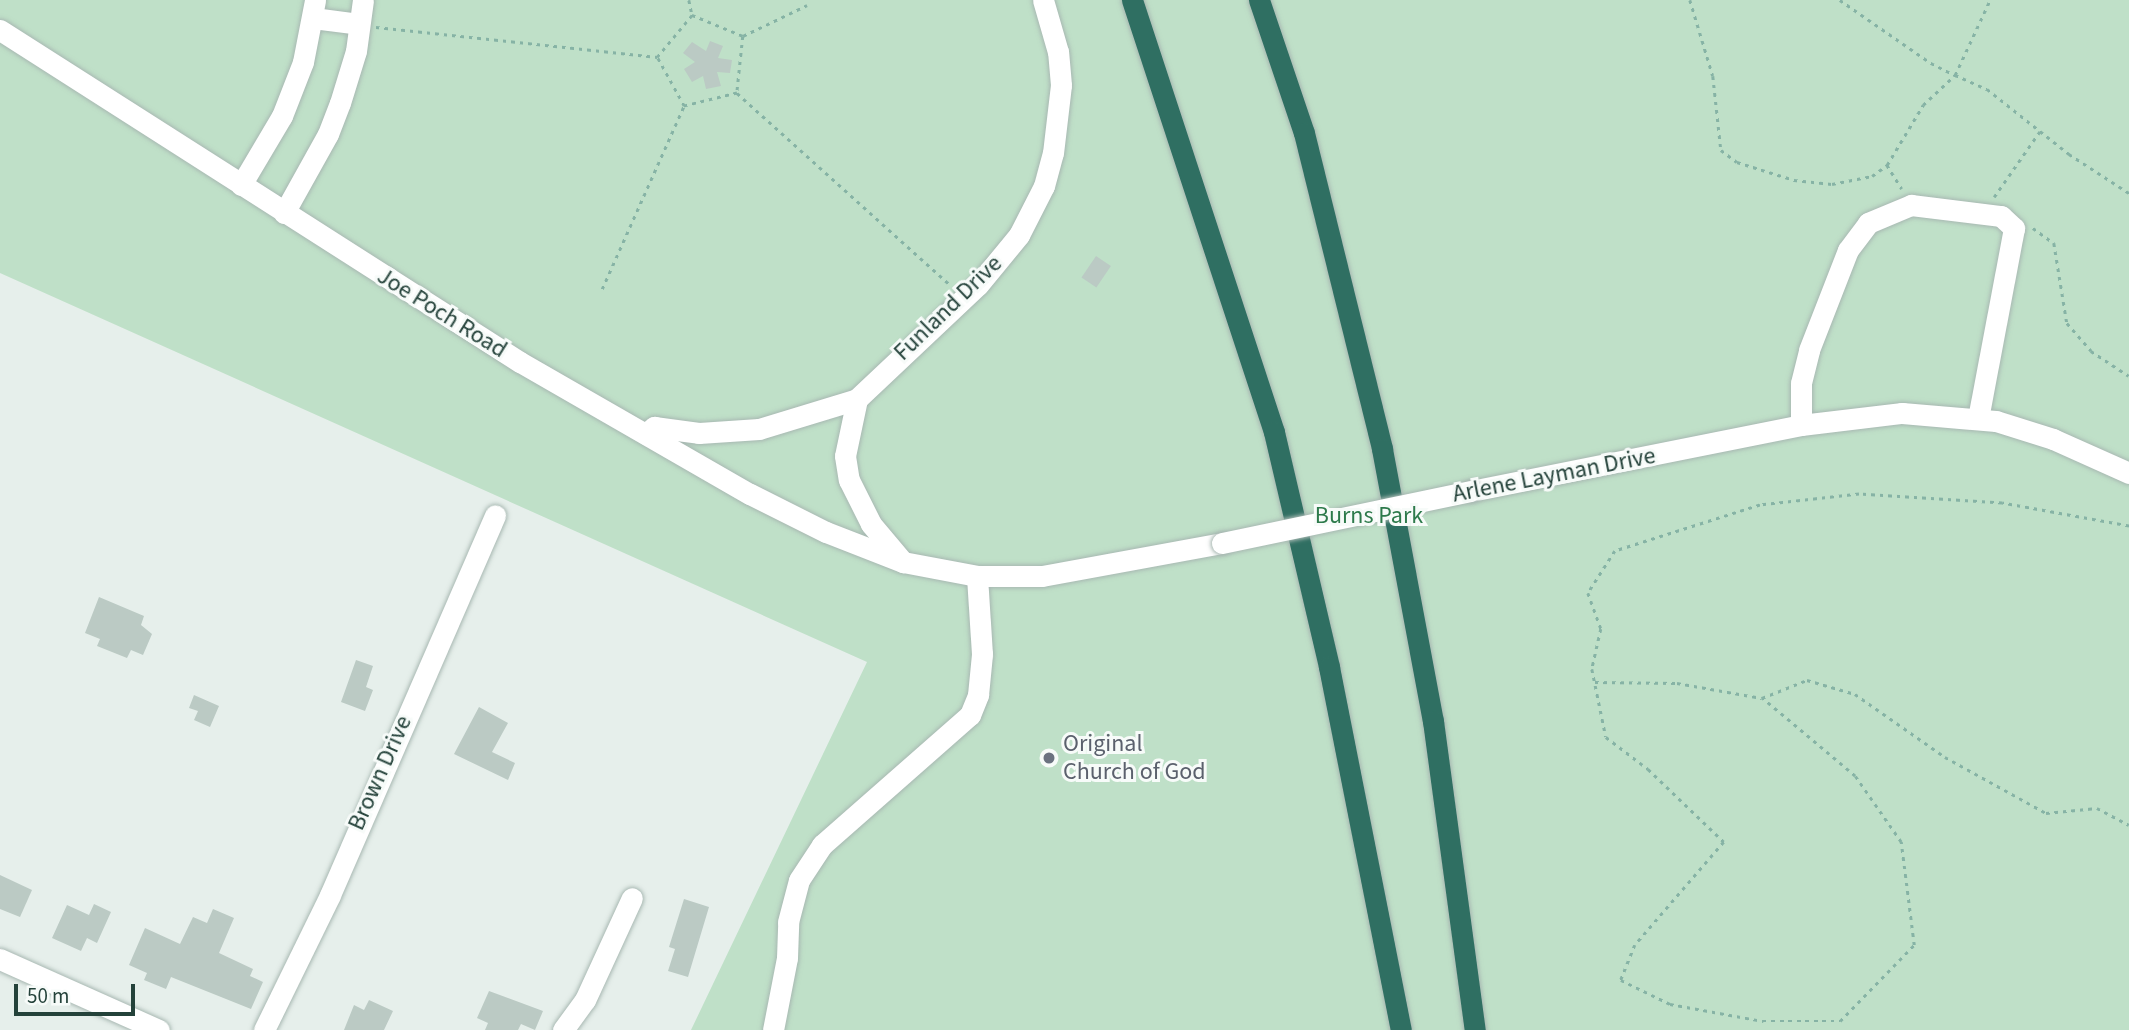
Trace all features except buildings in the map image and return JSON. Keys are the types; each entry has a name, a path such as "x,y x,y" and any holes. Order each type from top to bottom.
{"highway":[{"path":"1132,0 1274,432 1329,667 1401,1030"},
{"path":"1259,0 1304,133 1382,449 1433,721 1475,1030"}],"street":[{"path":"284,213 328,134 356,51 363,0"},
{"name":"Funland Drive","path":"646,434 654,427 699,433 759,429 857,399 964,297 1019,235 1039,196 1053,153 1061,85 1058,52 1043,0"},
{"path":"241,185 282,116 303,62 314,9 359,24"},
{"name":"Joe Poch Road","path":"0,30 444,316 646,434 799,519 903,562"},
{"path":"1801,425 1801,383 1808,350 1852,243 1868,223 1911,205 1983,213 2009,220 2013,240 1978,418"},
{"path":"857,399 845,456 849,480 871,524 903,562"},
{"name":"Arlene Layman Drive","path":"903,562 977,576 1055,574 1222,544 1801,425 1902,413 1978,418 2053,439 2129,473"},
{"name":"Brown Drive","path":"264,1030 330,895 495,515"},
{"path":"772,1026 799,880 822,845 970,715 978,695 982,654 977,576"},
{"path":"563,1030 585,1000 632,898"},
{"path":"0,959 159,1030"}],"path":[{"path":"689,0 692,15"},
{"path":"1690,0 1713,76 1721,150 1737,162 1794,180 1832,184 1872,176 1886,166 1923,104 1955,75 1990,0"},
{"path":"1840,0 1931,63 1987,89 2040,131 2129,193"},
{"path":"692,15 743,36 807,5"},
{"path":"657,57 692,15"},
{"path":"359,24 657,57"},
{"path":"737,93 743,36"},
{"path":"657,57 684,106"},
{"path":"737,93 964,297"},
{"path":"684,106 737,93"},
{"path":"603,289 684,106"},
{"path":"1983,213 2040,131"},
{"path":"1886,166 1911,205"},
{"path":"2009,220 2025,222 2054,243 2067,323 2091,351 2129,376"},
{"path":"1595,682 1677,682 1762,698 1855,776 1901,842 1914,945 1840,1021 1763,1021 1670,1004 1622,980 1635,945 1724,842 1647,769 1606,737 1592,669 1601,629 1588,593 1615,551 1760,505 1859,494 2002,503 2129,526"},
{"path":"1762,698 1807,680 1855,694 1945,757 2046,813 2097,808 2129,825"}],"green space":[{"name":"Burns Park","path":"0,0 2129,0 2129,1030 691,1030 867,662 0,273"}],"place":[{"name":"Original Church of God","path":"1049,758"}]}
